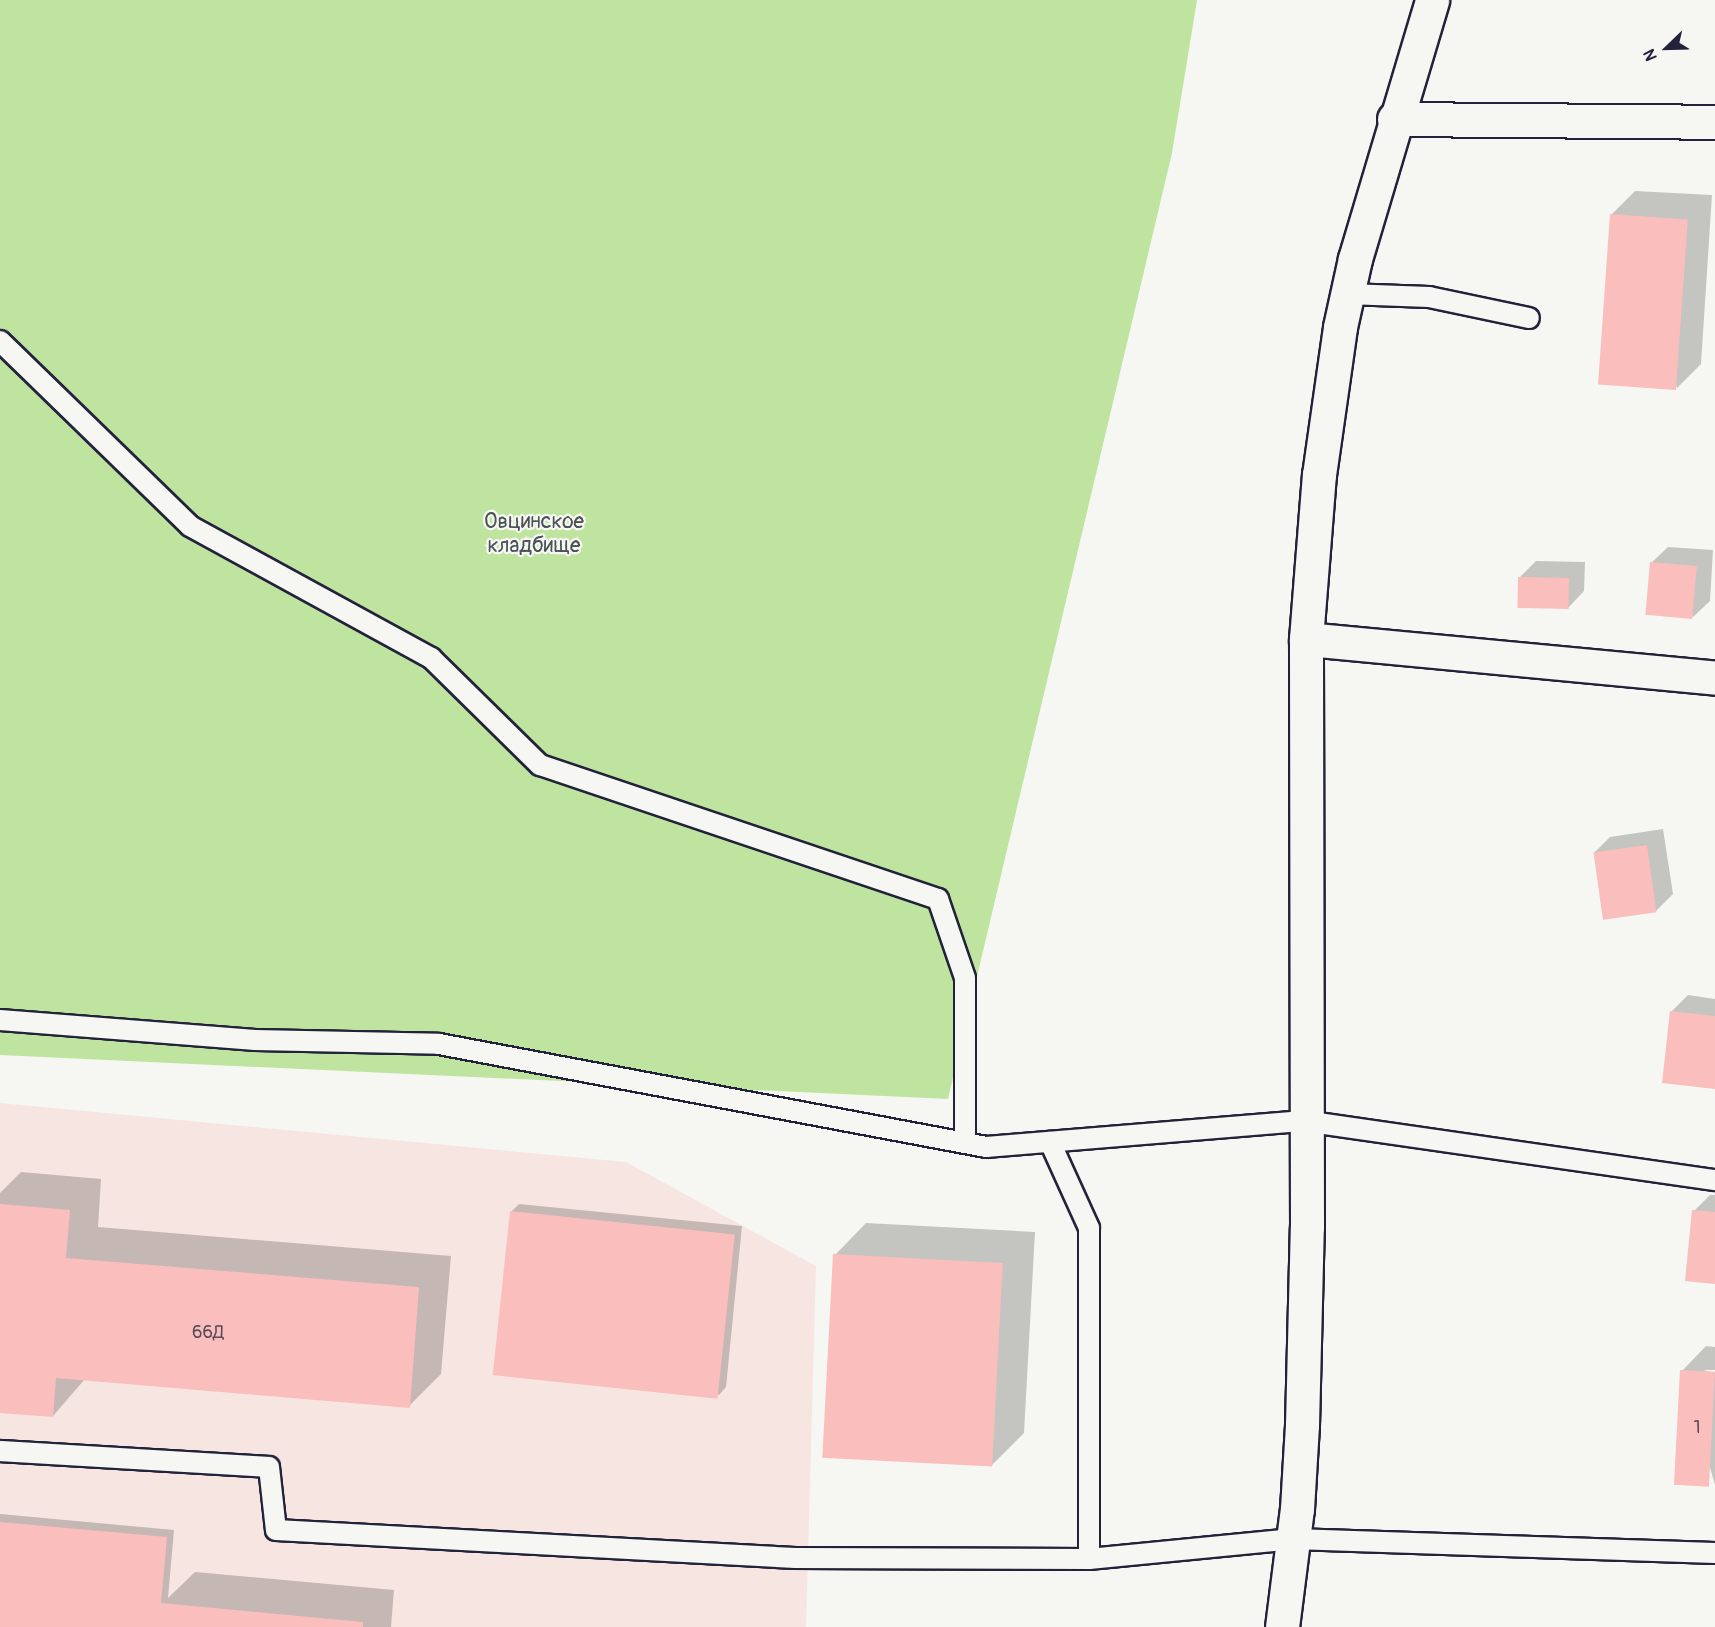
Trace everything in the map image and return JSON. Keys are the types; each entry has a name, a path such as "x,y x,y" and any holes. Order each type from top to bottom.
{"main road":[{"path":"1282,1627 1293,1539 1305,1345 1306,639 1321,463 1347,294 1394,120 1432,0"},
{"path":"1394,120 1715,122"},
{"path":"1306,639 1715,678"}],"lane":[{"path":"1347,294 1429,297 1528,318"},
{"path":"0,341 190,526 431,658 540,765 938,899 965,978 965,1142"},
{"path":"0,1020 255,1040 439,1044 986,1147 1304,1121 1715,1180"},
{"path":"1050,1142 1089,1228 1089,1559"},
{"path":"0,1451 268,1467 276,1530 795,1558 1089,1559 1293,1539 1715,1553"}],"shaded area":[{"path":"0,1103 626,1162 816,1266 806,1627 0,1627"}],"green space":[{"name":"Овцинское кладбище","path":"0,0 1197,0 1172,153 948,1099 0,1055"}],"building":[{"path":"1610,214 1688,219 1676,390 1598,385"},
{"path":"1650,562 1697,566 1692,619 1645,615"},
{"path":"1518,577 1569,578 1568,609 1517,608"},
{"path":"1647,845 1656,912 1603,920 1594,853"},
{"path":"1670,1011 1715,1016 1715,1089 1662,1083"},
{"path":"0,1204 70,1210 66,1258 419,1287 410,1408 56,1378 53,1417 0,1413"},
{"path":"1692,1210 1715,1212 1715,1284 1685,1281"},
{"path":"510,1211 735,1235 718,1399 493,1375"},
{"path":"833,1254 1003,1263 992,1467 822,1458"},
{"path":"1680,1370 1715,1372 1709,1487 1674,1485"},
{"path":"0,1522 167,1537 161,1603 363,1622 363,1627 0,1627"}]}
